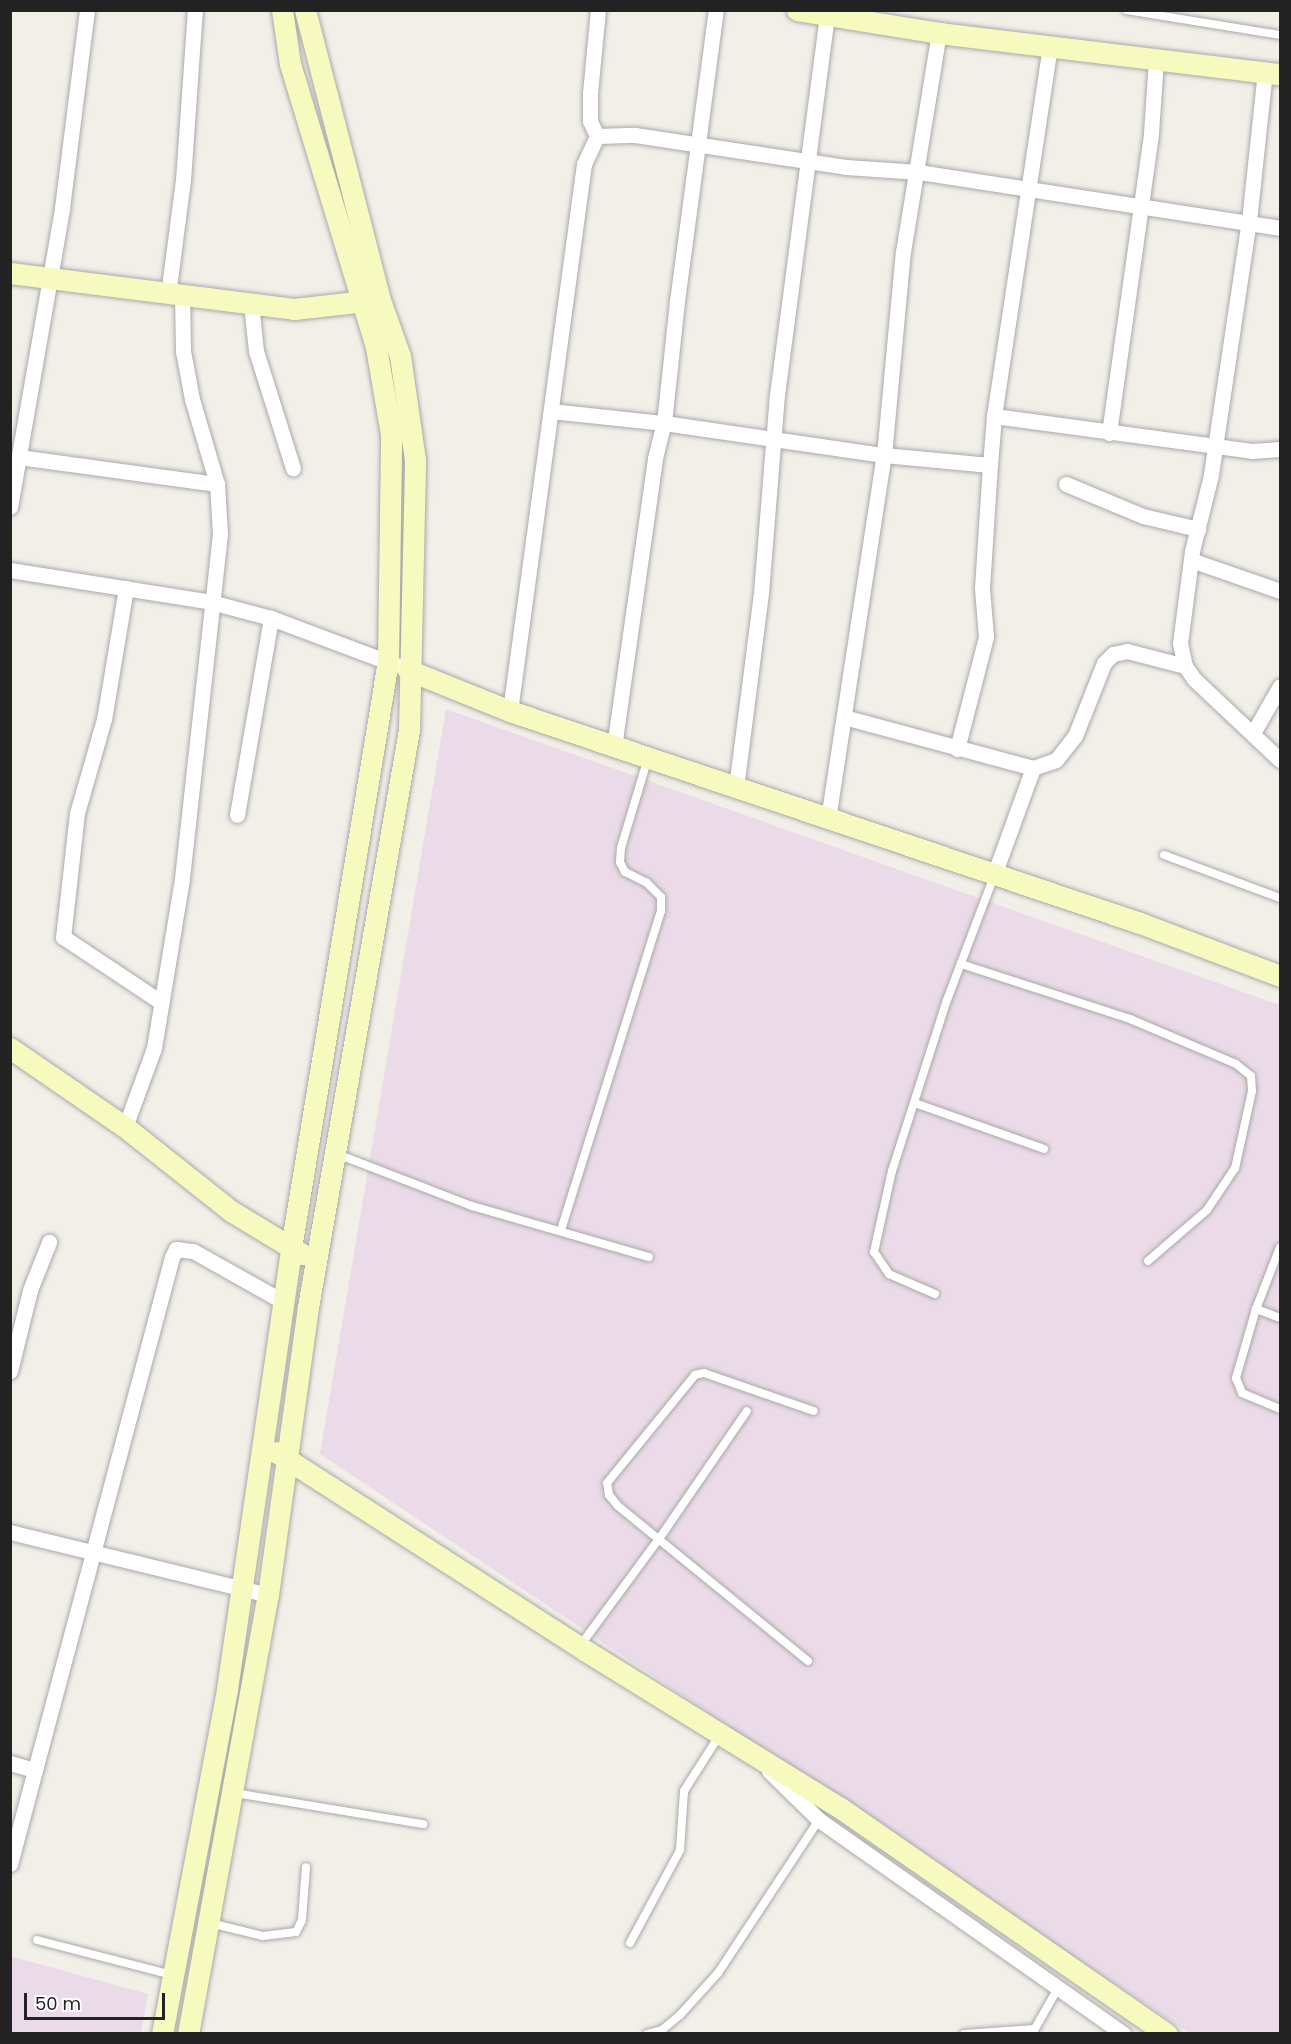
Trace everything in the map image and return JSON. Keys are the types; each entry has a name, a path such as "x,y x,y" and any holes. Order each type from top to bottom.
{"main road":[{"path":"188,2034 268,1595 316,1262 409,730 408,670 414,586 415,460 400,356 370,301 290,64 282,10"},
{"path":"162,2034 243,1589 282,1301 388,661 391,434 370,301 304,10"},
{"path":"797,10 939,33 1273,73"},
{"path":"10,273 294,309 370,301"},
{"path":"408,670 510,711 994,875 1281,976"},
{"path":"10,1048 125,1127 231,1211 316,1262"},
{"path":"263,1443 579,1647 751,1755 839,1807 1167,2034"}],"street":[{"path":"10,507 48,277 62,208 87,10"},
{"path":"125,1127 154,1048 182,878 220,534 216,484 186,374 175,295 195,10"},
{"path":"510,711 584,164 597,136 590,121 590,93 598,10"},
{"path":"614,747 655,458 664,423 676,301 700,144 716,10"},
{"path":"735,788 761,593 774,441 806,159 827,16"},
{"path":"828,819 884,455 903,252 919,172 939,33"},
{"path":"957,749 986,637 982,588 994,416 1050,45"},
{"path":"1108,433 1141,206 1156,60"},
{"path":"1185,666 1181,628 1191,560 1215,446 1273,73"},
{"path":"597,136 613,133 1028,186 1141,206 1249,220 1281,228"},
{"path":"251,304 256,351 293,468"},
{"path":"550,411 664,423 774,441 884,455 990,465"},
{"path":"994,416 1215,446 1281,449"},
{"path":"19,457 216,484"},
{"path":"1066,484 1143,516 1198,529"},
{"path":"1191,560 1281,591"},
{"path":"10,570 211,602 271,618 408,670"},
{"path":"126,588 104,719 77,813 63,937 162,1002"},
{"path":"237,815 271,618"},
{"path":"844,717 1033,768 1056,760 1076,736 1104,663 1113,654 1127,651 1185,666 1281,760"},
{"path":"1253,733 1281,686"},
{"path":"994,875 1033,768"},
{"path":"10,1371 30,1290 49,1242"},
{"path":"10,1864 90,1551 176,1249 193,1251 282,1301"},
{"path":"10,1532 268,1595"},
{"path":"751,1755 819,1820 1123,2034"},
{"path":"10,1763 35,1770"}],"lane":[{"path":"1126,10 1281,35"},
{"path":"561,1230 661,911 661,897 647,883 625,872 620,862 621,848 648,758"},
{"path":"1164,855 1281,898"},
{"path":"935,1293 889,1274 874,1252 892,1171 961,964 994,875"},
{"path":"961,964 1130,1019 1236,1064 1251,1076 1252,1091 1235,1168 1207,1210 1148,1261"},
{"path":"915,1103 1044,1149"},
{"path":"336,1154 472,1206 649,1257"},
{"path":"1281,1247 1256,1309 1236,1378 1242,1393 1281,1409"},
{"path":"1256,1309 1281,1318"},
{"path":"808,1661 618,1506 609,1495 607,1483 687,1381 704,1373 814,1411"},
{"path":"579,1647 659,1539 747,1411"},
{"path":"630,1943 680,1850 684,1791 720,1734"},
{"path":"233,1792 423,1824"},
{"path":"647,2034 662,2030 681,2015 718,1973 819,1820"},
{"path":"209,1922 263,1936 296,1932 302,1920 306,1867"},
{"path":"37,1940 173,1976"},
{"path":"964,2034 1033,2031 1058,1988"}],"shaded area":[{"path":"446,709 1280,1005 1280,2033 1189,2033 320,1454"},
{"path":"10,1956 148,1994 141,2033 11,2033"}]}
